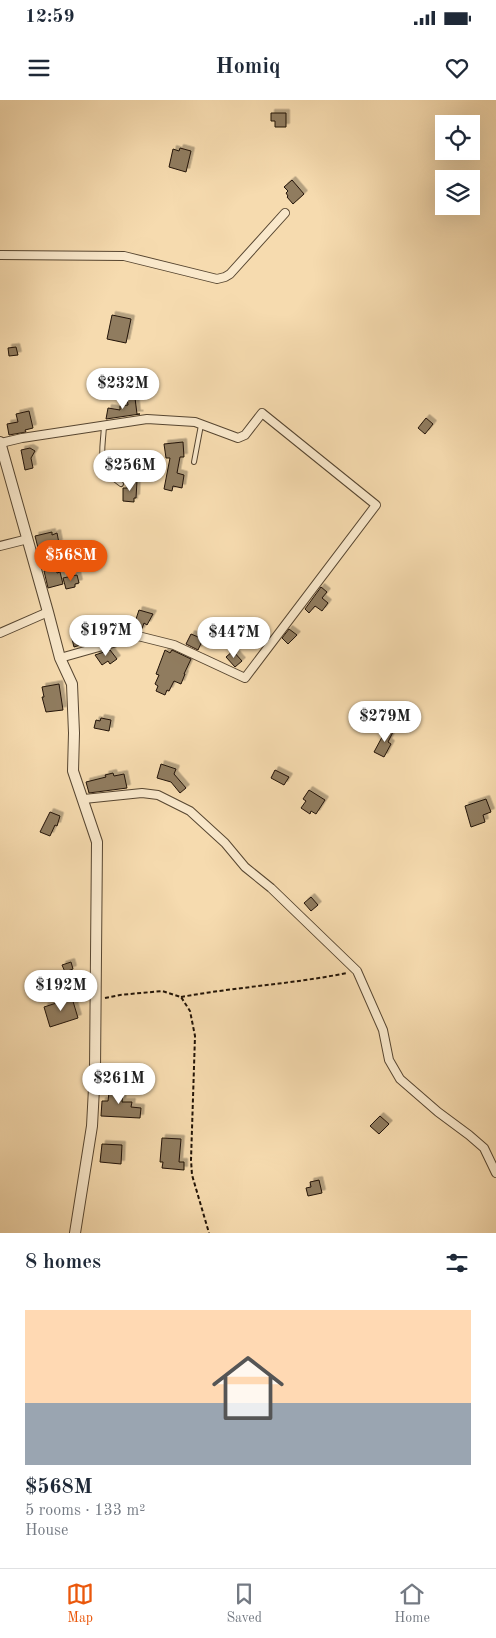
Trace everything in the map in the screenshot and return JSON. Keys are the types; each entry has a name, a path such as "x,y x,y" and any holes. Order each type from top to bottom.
{"street":[{"path":"0,255 124,256 222,278 230,274 285,213"},
{"path":"60,658 138,636 174,645 245,678 376,505 262,413 245,435 238,438 195,422 147,419 1,442 60,658 72,684 73,771 98,842 95,1069 92,1126 75,1233"},
{"path":"0,546 28,539"},
{"path":"0,633 48,612"},
{"path":"84,799 142,793 158,795 190,811 225,844 245,867 271,888 357,970 383,1030 389,1060 400,1079 484,1148 496,1173"}],"lane":[{"path":"104,425 103,465 112,479 120,484"},
{"path":"194,462 201,425"}],"path":[{"path":"95,1000 120,995 162,991 182,997 220,990 315,979 357,970"},
{"path":"182,997 190,1011 195,1036 190,1160 192,1175 209,1233"}],"building":[{"path":"271,113 286,113 286,127 275,127 275,121 271,121"},
{"path":"180,148 191,151 186,172 169,167 173,149 179,151"},
{"path":"292,180 304,194 293,204 287,197 286,193 288,191 284,187"},
{"path":"112,315 131,319 126,343 107,339"},
{"path":"16,347 18,355 9,356 8,348"},
{"path":"135,398 137,414 140,414 106,419 108,408 120,410 120,406 128,405 127,399"},
{"path":"29,411 33,428 25,430 26,432 9,435 7,424 18,422 16,414"},
{"path":"426,418 433,424 425,434 418,428"},
{"path":"183,442 184,457 180,457 177,473 184,475 182,488 173,486 172,491 164,489 170,458 166,458 164,444"},
{"path":"30,448 35,451 31,458 33,468 25,470 21,450"},
{"path":"137,481 134,502 123,501 123,488 128,488 128,482"},
{"path":"52,532 52,535 57,533 59,543 38,548 35,536"},
{"path":"56,568 57,573 60,572 63,584 48,588 44,571"},
{"path":"77,575 79,583 75,584 75,587 66,589 63,578"},
{"path":"321,587 327,592 322,598 328,603 322,611 315,606 309,613 305,609"},
{"path":"139,610 153,614 147,625 144,623 141,631 132,631"},
{"path":"289,629 297,635 288,644 282,638"},
{"path":"87,631 90,642 74,647 71,635"},
{"path":"191,634 203,639 198,650 186,644"},
{"path":"110,650 117,659 110,664 108,661 102,665 95,655"},
{"path":"165,650 170,653 172,650 191,659 181,684 174,681 165,695 156,691 158,686 155,684 159,675 156,674"},
{"path":"233,651 242,661 235,667 226,657"},
{"path":"59,684 63,710 46,712 42,697 44,697 42,687"},
{"path":"101,718 111,720 109,731 94,728 96,720 100,721"},
{"path":"388,726 394,730 388,742 391,744 384,757 374,752"},
{"path":"161,764 176,769 174,774 186,788 180,793 171,782 157,778"},
{"path":"275,770 289,777 284,785 271,778"},
{"path":"113,773 114,776 124,774 127,788 89,793 86,782 106,777 105,775"},
{"path":"309,790 325,800 316,814 311,811 310,814 301,808 306,801 303,799"},
{"path":"486,799 491,812 483,815 485,822 471,827 465,806"},
{"path":"50,812 60,816 57,826 55,825 50,836 40,832"},
{"path":"311,897 318,905 311,911 304,903"},
{"path":"71,962 73,969 65,972 62,965"},
{"path":"72,998 78,1018 50,1027 44,1007"},
{"path":"110,1084 124,1086 122,1102 132,1102 131,1107 141,1108 140,1118 101,1116 102,1101 108,1101"},
{"path":"380,1116 389,1124 379,1134 370,1126"},
{"path":"162,1138 181,1139 179,1162 184,1162 184,1170 162,1168 163,1162 160,1162"},
{"path":"102,1144 122,1145 121,1164 100,1162"},
{"path":"319,1180 322,1193 308,1196 306,1188 311,1187 310,1182"}]}
